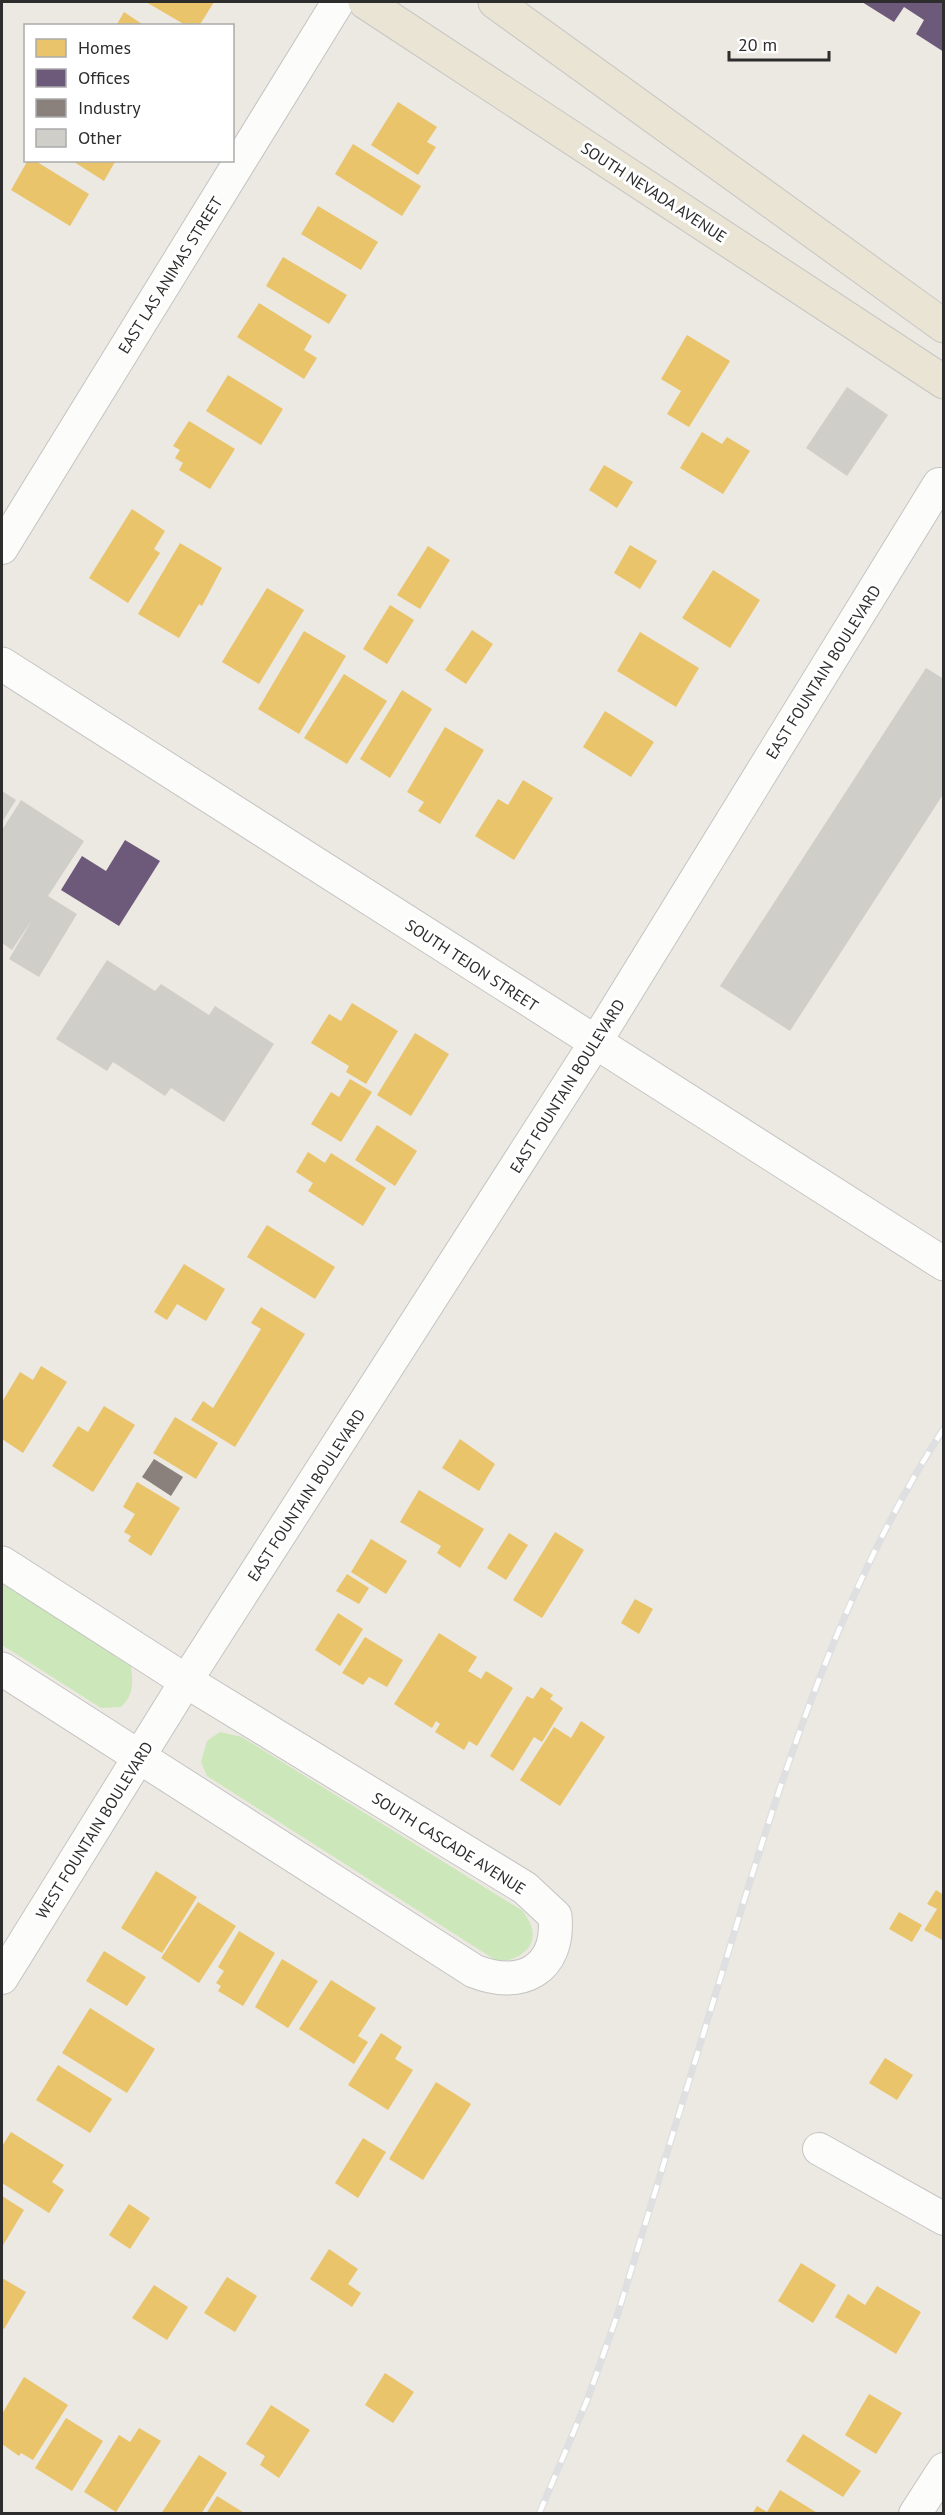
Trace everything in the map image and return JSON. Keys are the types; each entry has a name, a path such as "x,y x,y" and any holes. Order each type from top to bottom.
{"main road":[{"name":"SOUTH NEVADA AVENUE","path":"365,2 944,382"},
{"path":"495,2 944,326"}],"street":[{"name":"EAST LAS ANIMAS STREET","path":"2,548 338,2"},
{"name":"EAST FOUNTAIN BOULEVARD","path":"186,1681 595,1043 939,484"},
{"name":"SOUTH TEJON STREET","path":"2,664 944,1264"},
{"name":"SOUTH CASCADE AVENUE","path":"2,1563 186,1681 525,1888 555,1916 556,1935 547,1958 538,1970 524,1976 493,1979 474,1971 2,1669"},
{"name":"WEST FOUNTAIN BOULEVARD","path":"2,1978 186,1681"},
{"path":"819,2149 944,2219"},
{"path":"915,2514 944,2469"}],"green space":[{"path":"2,1583 131,1666 132,1688 121,1707 101,1708 2,1645"},
{"path":"220,1732 242,1737 523,1911 530,1922 533,1936 528,1949 517,1957 497,1961 207,1776 201,1762 207,1741"}],"building: Homes":[{"path":"146,2 214,2 200,24 184,24"},
{"path":"124,12 142,24 117,24"},
{"path":"398,102 437,127 427,142 436,147 418,175 371,145"},
{"path":"353,144 421,186 402,216 335,174"},
{"path":"27,162 37,162 89,194 70,226 11,190"},
{"path":"74,162 115,162 104,181"},
{"path":"318,206 378,242 361,270 301,234"},
{"path":"283,257 347,295 329,324 266,286"},
{"path":"259,303 312,336 304,350 317,358 304,379 237,337"},
{"path":"687,335 730,361 689,427 667,414 681,391 661,379"},
{"path":"228,375 283,409 261,445 206,411"},
{"path":"189,421 235,449 210,489 179,470 183,463 175,458 180,450 173,446"},
{"path":"702,432 722,444 727,437 750,451 723,494 680,468"},
{"path":"604,465 633,482 617,508 589,490"},
{"path":"132,509 165,531 154,549 160,553 128,603 89,578"},
{"path":"180,543 222,568 202,606 199,604 179,638 138,614"},
{"path":"630,545 657,561 640,589 614,573"},
{"path":"428,546 450,560 420,609 397,595"},
{"path":"713,570 760,600 730,648 682,618"},
{"path":"267,588 304,610 259,684 222,662"},
{"path":"390,605 414,620 387,664 363,649"},
{"path":"472,630 493,644 466,684 445,670"},
{"path":"304,631 346,656 299,734 258,709"},
{"path":"640,632 699,668 676,707 617,671"},
{"path":"344,674 387,701 347,764 304,738"},
{"path":"402,690 432,709 390,778 360,759"},
{"path":"605,711 654,742 631,777 583,747"},
{"path":"445,727 484,750 440,824 418,811 424,802 407,792"},
{"path":"523,780 553,798 514,860 475,836 498,799 508,805"},
{"path":"352,1003 398,1031 366,1084 346,1072 349,1066 311,1043 329,1014 341,1021"},
{"path":"415,1033 449,1054 411,1116 377,1095"},
{"path":"350,1079 372,1092 341,1142 311,1124 331,1092 339,1097"},
{"path":"377,1125 417,1151 395,1186 355,1160"},
{"path":"308,1152 325,1163 331,1153 386,1188 363,1226 308,1191 313,1183 296,1172"},
{"path":"267,1225 335,1267 315,1299 247,1257"},
{"path":"184,1264 225,1289 206,1321 177,1304 167,1320 154,1312"},
{"path":"261,1307 305,1334 235,1447 191,1420 203,1401 213,1408 261,1329 251,1323"},
{"path":"41,1366 67,1382 23,1453 2,1439 2,1402 20,1372 33,1380"},
{"path":"104,1406 135,1425 93,1492 52,1466 78,1426 88,1432"},
{"path":"175,1417 218,1443 196,1479 153,1453"},
{"path":"460,1439 495,1464 479,1491 442,1468"},
{"path":"137,1482 180,1508 151,1556 128,1541 131,1536 124,1532 135,1514 123,1507"},
{"path":"419,1490 484,1529 460,1568 437,1553 441,1546 400,1522"},
{"path":"555,1532 584,1550 542,1618 513,1600"},
{"path":"509,1533 528,1545 506,1580 487,1568"},
{"path":"371,1539 407,1561 386,1594 351,1572"},
{"path":"347,1574 369,1588 359,1604 336,1591"},
{"path":"635,1599 653,1609 639,1634 621,1623"},
{"path":"338,1613 363,1629 340,1666 315,1650"},
{"path":"439,1633 477,1657 468,1671 481,1679 486,1671 513,1688 477,1746 469,1741 464,1750 435,1732 440,1724 436,1721 432,1728 394,1704"},
{"path":"365,1637 403,1660 387,1687 369,1677 363,1685 342,1673"},
{"path":"541,1687 553,1695 550,1699 563,1708 542,1742 534,1737 513,1771 490,1756 527,1696 533,1699"},
{"path":"581,1721 605,1737 560,1806 520,1780 554,1727 571,1738"},
{"path":"156,1871 197,1897 162,1953 121,1928"},
{"path":"936,1890 944,1895 944,1941 924,1930 937,1909 927,1904"},
{"path":"198,1902 236,1926 199,1983 161,1958"},
{"path":"899,1912 922,1925 912,1942 889,1929"},
{"path":"239,1931 275,1953 243,2006 218,1991 221,1986 216,1983 224,1971 218,1967"},
{"path":"104,1951 146,1977 127,2006 86,1981"},
{"path":"282,1959 318,1981 288,2028 255,2007"},
{"path":"331,1980 376,2008 358,2036 368,2042 354,2064 299,2029"},
{"path":"90,2008 155,2049 127,2093 62,2053"},
{"path":"381,2033 402,2047 395,2059 413,2070 388,2110 348,2085"},
{"path":"885,2058 913,2075 897,2100 869,2083"},
{"path":"58,2065 112,2099 90,2133 36,2100"},
{"path":"436,2082 471,2104 423,2180 389,2159"},
{"path":"11,2132 64,2165 52,2182 64,2190 49,2213 2,2183 2,2146"},
{"path":"363,2138 386,2152 358,2198 335,2183"},
{"path":"2,2196 24,2210 2,2247"},
{"path":"129,2204 150,2218 130,2249 109,2235"},
{"path":"329,2249 358,2269 348,2284 361,2293 352,2307 310,2279"},
{"path":"801,2263 836,2285 813,2323 778,2301"},
{"path":"227,2277 257,2296 235,2332 204,2313"},
{"path":"2,2278 26,2292 4,2329 2,2328"},
{"path":"154,2285 188,2307 167,2340 132,2318"},
{"path":"877,2286 921,2312 896,2354 835,2317 848,2294 865,2305"},
{"path":"385,2373 414,2392 393,2423 365,2405"},
{"path":"24,2377 68,2405 33,2460 21,2453 19,2456 2,2444 2,2414"},
{"path":"869,2394 902,2413 876,2454 845,2435"},
{"path":"271,2405 310,2430 279,2478 260,2465 265,2456 246,2444"},
{"path":"66,2418 103,2441 72,2491 35,2468"},
{"path":"139,2428 161,2441 116,2512 84,2492 119,2435 130,2442"},
{"path":"803,2434 861,2471 843,2497 786,2461"},
{"path":"199,2455 227,2473 201,2514 161,2514"},
{"path":"780,2490 819,2514 752,2514 757,2506 767,2512"},
{"path":"217,2496 246,2514 206,2514"}],"building: Offices":[{"path":"862,2 944,2 944,52 916,34 924,20 904,7 894,22"},
{"path":"125,840 160,861 119,926 61,890 82,856 106,871"}],"building: Industry":[{"path":"154,1459 183,1477 171,1496 142,1477"}],"building: Other":[{"path":"847,387 888,415 847,476 806,448"},
{"path":"926,668 944,679 944,793 790,1031 720,986"},
{"path":"2,791 16,800 2,822"},
{"path":"21,800 84,841 48,896 77,914 39,977 9,959 32,920 12,950 2,943 2,830"},
{"path":"107,960 155,991 161,984 209,1015 215,1006 274,1044 224,1122 171,1088 165,1096 113,1062 107,1071 56,1039"}],"railway":[{"path":"539,2514 588,2398 618,2313 752,1874 820,1677 875,1550 944,1428"}]}
